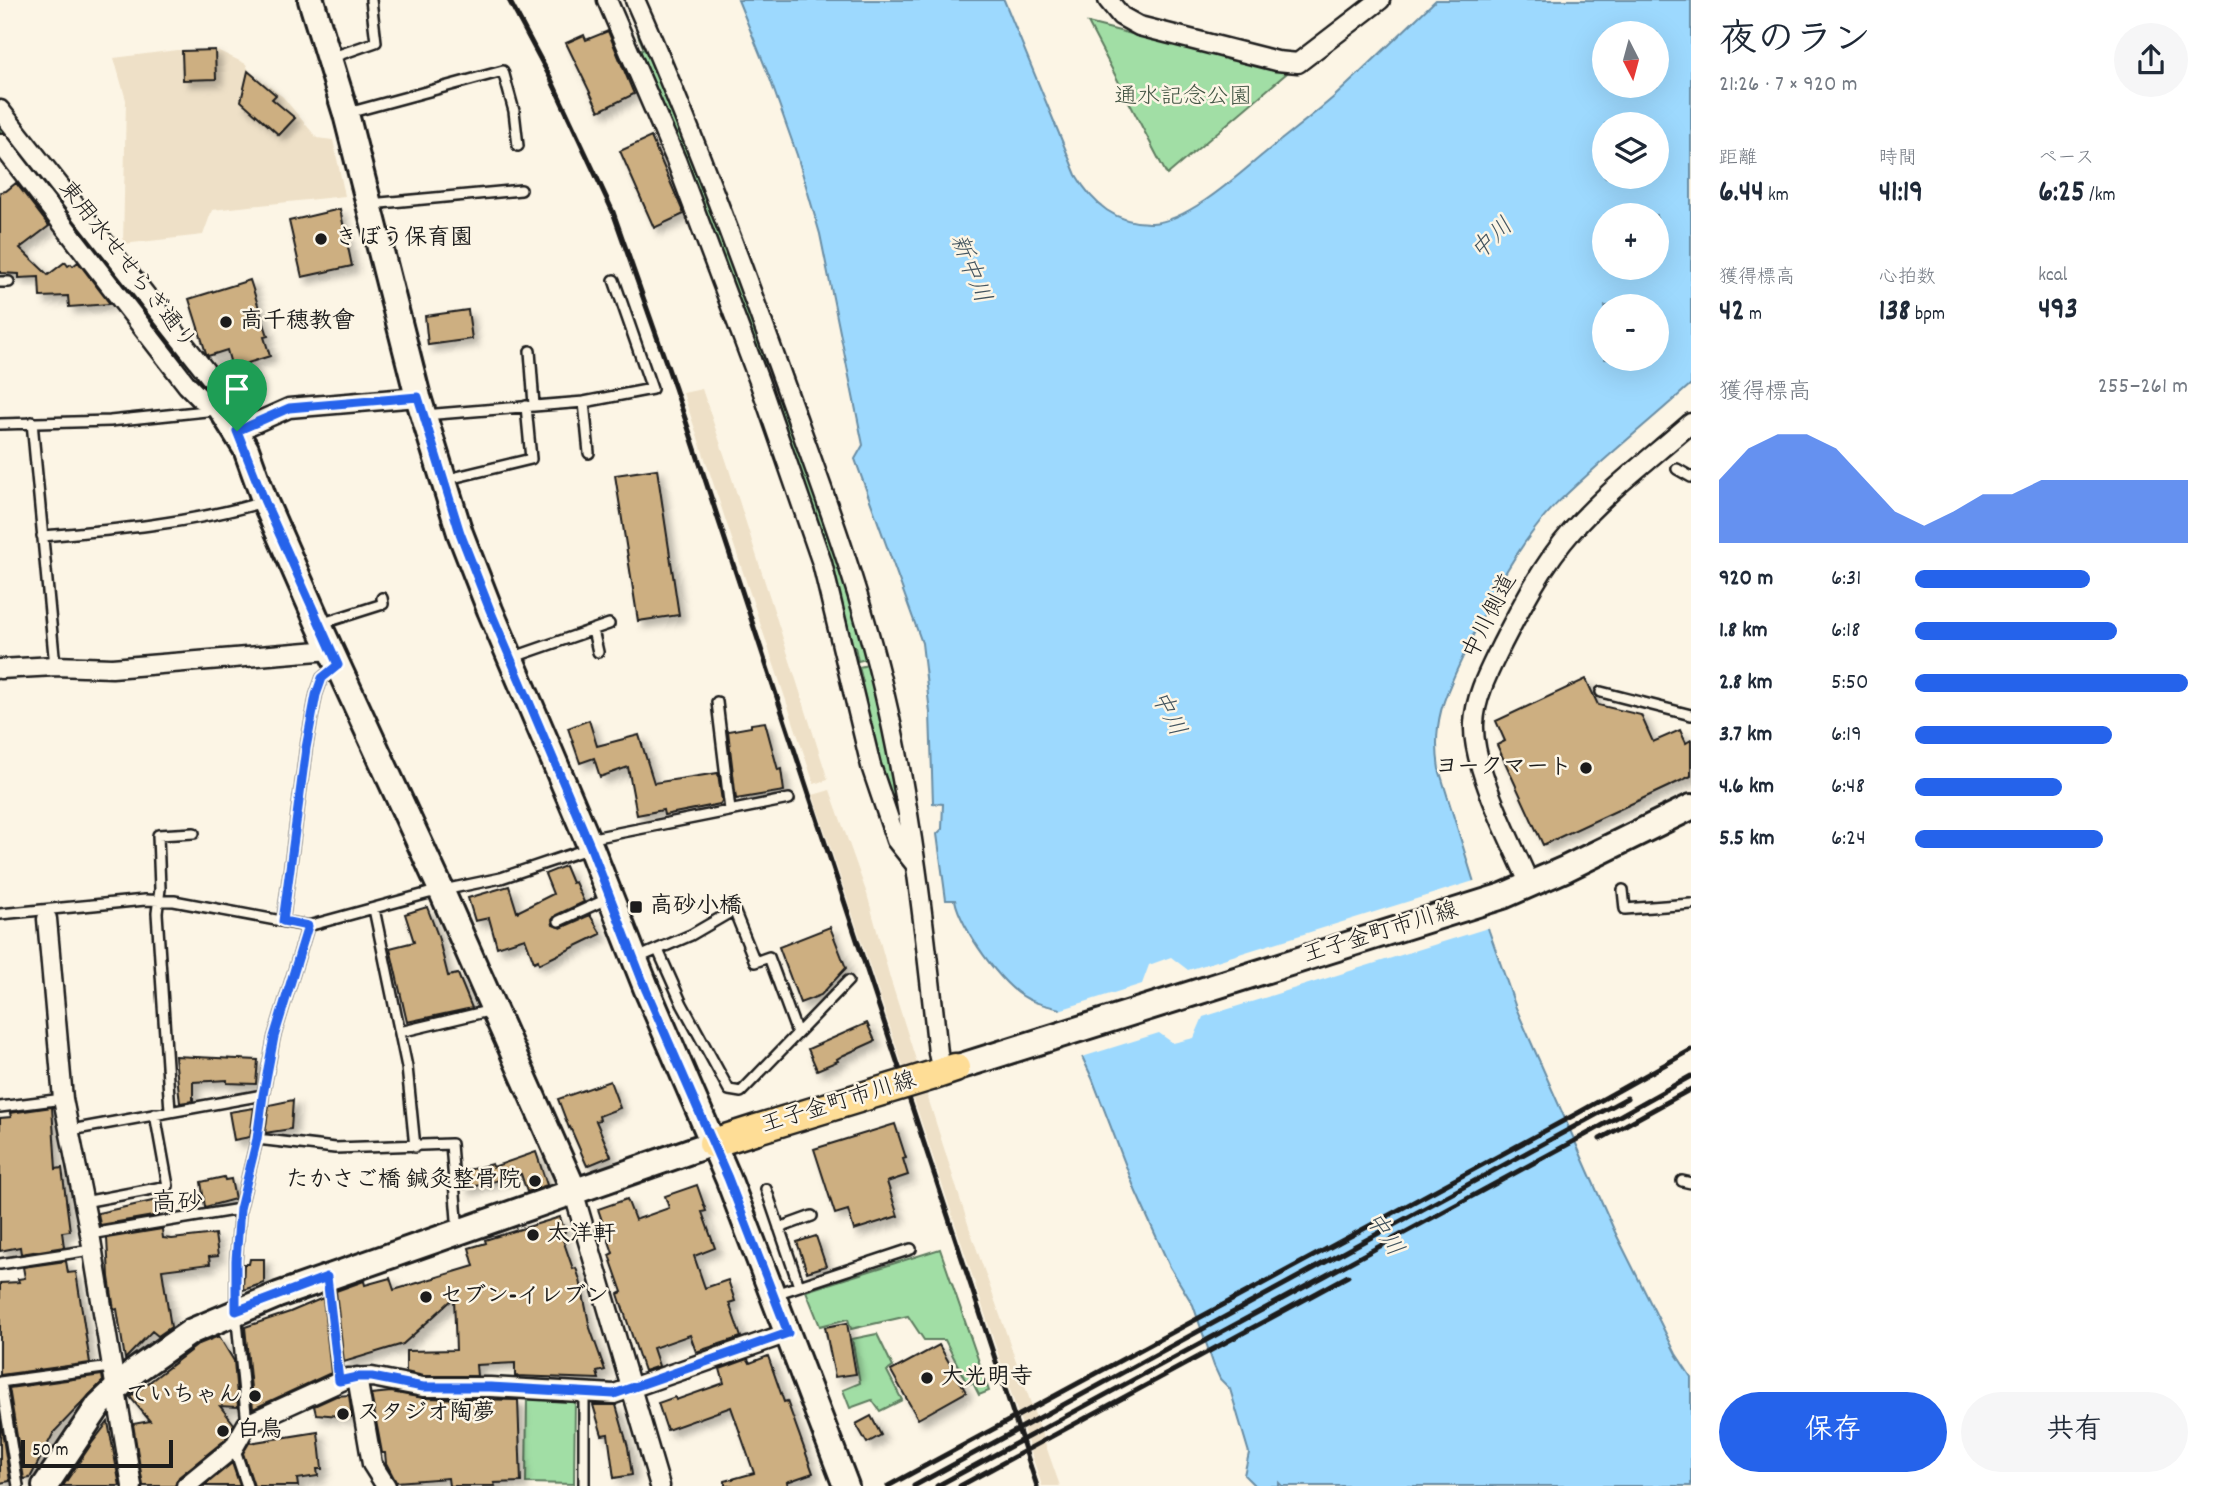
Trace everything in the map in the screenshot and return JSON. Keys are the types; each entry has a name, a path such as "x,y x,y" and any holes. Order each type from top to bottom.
{"main road":[{"name":"王子金町市川線","path":"713,1143 944,1072"}],"street":[{"path":"311,0 346,114 420,406 460,533 589,843 634,960 713,1143 846,1486"},
{"path":"607,0 676,160 760,381 822,563 871,766 896,839 916,864"},
{"path":"635,0 700,154 833,514 859,598 884,693 916,864 937,1053 944,1072"},
{"path":"1108,0 1121,16 1139,26 1265,58 1298,63 1378,1"},
{"path":"0,110 218,390 221,409 237,431 318,625 442,891 574,1194 660,1486"},
{"name":"東用水せせらぎ通り","path":"0,143 187,386 200,398 221,409"},
{"path":"237,431 289,408 420,406"},
{"name":"中川側道","path":"1530,885 1485,780 1477,752 1474,724 1479,699 1490,668 1518,612 1550,558 1572,530 1607,496 1691,424"},
{"path":"0,669 55,666 112,668 334,657"},
{"name":"王子金町市川線","path":"944,1072 1503,896 1691,807"},
{"path":"47,915 63,1099 84,1202 131,1486"},
{"name":"王子金町市川線","path":"44,1486 113,1378 192,1331 236,1311 327,1277 574,1194 713,1143"},
{"path":"186,1486 234,1447 247,1424 348,1379 372,1377 423,1387 490,1387 614,1394 632,1390 788,1333"},
{"path":"348,1379 372,1464 386,1486"}],"lane":[{"path":"329,59 376,42 371,0"},
{"path":"346,114 503,71 514,111 518,145"},
{"path":"369,204 521,190"},
{"path":"420,406 530,406 584,402 652,388 614,281"},
{"path":"443,480 531,459 530,351"},
{"path":"584,402 589,453"},
{"path":"0,424 136,419 221,409"},
{"path":"32,422 55,666"},
{"path":"1677,469 1691,477"},
{"path":"42,536 124,528 239,509 265,502"},
{"path":"318,625 383,604 382,598"},
{"path":"510,658 609,624"},
{"path":"593,630 598,652"},
{"path":"283,921 306,748 316,695 334,657"},
{"path":"1601,692 1691,715"},
{"path":"717,702 730,810"},
{"path":"0,914 47,915 159,900 308,926 501,878 589,843 789,799"},
{"path":"170,1111 156,912 159,900 158,835 194,833"},
{"path":"1623,890 1625,909 1691,904"},
{"path":"559,921 611,897"},
{"path":"374,909 407,1067 415,1147"},
{"path":"634,960 691,935 734,910 755,962 769,957 797,1033"},
{"path":"247,1424 236,1311 240,1209 257,1139 274,1037 308,926"},
{"path":"658,950 682,1004 729,1090 741,1092 848,981"},
{"path":"400,1032 484,1012 494,1007"},
{"path":"71,1130 263,1095"},
{"path":"0,1107 63,1099"},
{"path":"84,1202 168,1186 155,1114"},
{"path":"257,1139 335,1148 451,1144 458,1233"},
{"path":"766,1189 799,1286"},
{"path":"0,1265 240,1209"},
{"path":"779,1228 812,1216"},
{"path":"773,1295 911,1249"},
{"path":"327,1277 348,1379"},
{"path":"18,1486 1,1382 113,1378"},
{"path":"584,1393 584,1486"},
{"path":"234,1447 247,1486"}],"shaded area":[{"path":"177,50 217,50 246,64 249,71 283,97 317,138 333,140 345,196 212,210 203,235 123,244 126,100 114,58"},
{"path":"702,389 828,780 814,784 683,393"},
{"path":"830,790 867,894 890,978 969,1227 1060,1486 1042,1486 813,795"}],"green space":[{"name":"通水記念公園","path":"1088,23 1287,73 1167,175"},
{"path":"641,33 705,192 771,372 760,355 757,355 675,136 640,51 644,49 638,35"},
{"path":"0,112 183,345 167,357 0,140"},
{"path":"780,398 826,527 866,659 858,661 855,647 850,648 774,400"},
{"path":"868,665 890,765 902,838 883,784 858,683 863,682 859,667"},
{"path":"940,1249 989,1391 979,1395 973,1383 967,1384 945,1340 924,1340 908,1316 851,1329 848,1319 820,1326 806,1291"},
{"path":"877,1334 893,1367 887,1371 902,1400 880,1411 872,1400 850,1408 843,1390 860,1383 852,1339"},
{"path":"527,1396 575,1399 574,1484 526,1483"}],"water":[{"path":"738,0 1004,0 1076,175 1090,195 1107,210 1127,220 1152,223 1180,215 1224,187 1335,96 1436,0 1691,0 1691,384 1562,498 1524,544 1490,601 1447,691 1439,720 1437,751 1439,769 1516,1008 1615,1232 1676,1354 1691,1377 1691,1486 1282,1486 1279,1483 1279,1486 1255,1486 1244,1475 1249,1453 1230,1389 1220,1379 1193,1305 1170,1267 1136,1192 1092,1078 1060,1009 1028,999 1006,982 973,940 955,900 946,900 937,834 942,829 943,804 933,803 930,713 922,643 855,459 863,445 820,234 797,155"}],"pier":[{"path":"1477,880 1491,927 1203,1017 1194,1038 1173,1043 1159,1033 1079,1058 1056,1011 1142,984 1149,965 1171,957 1188,970"}],"building":[{"path":"608,31 634,94 599,111 566,43 584,35 586,40"},
{"path":"215,50 216,79 183,80 182,51"},
{"path":"248,71 276,95 272,99 295,118 279,135 241,101"},
{"path":"651,137 684,214 654,228 620,151"},
{"path":"16,183 49,226 20,248 48,275 65,262 68,266 73,266 78,262 110,304 69,307 68,296 40,297 39,277 19,278 19,274 0,273 0,192"},
{"path":"340,209 352,266 302,277 289,221"},
{"path":"250,280 268,336 264,337 270,356 232,368 227,350 208,356 206,353 189,299"},
{"path":"468,310 472,339 428,345 425,316"},
{"path":"657,469 679,615 638,621 615,475"},
{"path":"1586,679 1598,705 1641,715 1653,742 1680,730 1686,743 1691,740 1691,776 1543,845 1497,745 1505,741 1496,721"},
{"path":"589,720 597,746 639,735 654,783 718,773 722,801 720,804 664,815 663,810 637,815 628,767 600,777 594,758 580,763 568,728"},
{"path":"765,722 778,770 781,769 784,791 736,799 728,731"},
{"path":"565,866 584,902 556,915 552,920 553,925 561,928 590,915 601,934 539,964 538,960 534,962 525,938 497,947 489,918 475,921 468,898 509,886 517,912 553,894 545,874"},
{"path":"427,907 448,976 458,974 472,1008 407,1022 390,948 414,942 405,914"},
{"path":"830,927 846,968 821,995 800,1003 779,947"},
{"path":"867,1023 875,1041 817,1070 808,1049"},
{"path":"175,1056 258,1060 256,1084 227,1083 227,1080 193,1082 193,1101 180,1103"},
{"path":"610,1081 620,1108 599,1116 600,1120 596,1121 611,1156 587,1166 558,1099"},
{"path":"293,1100 291,1129 265,1133 269,1105"},
{"path":"52,1107 56,1169 62,1168 70,1231 62,1232 64,1247 21,1254 20,1247 0,1251 0,1118 11,1117 10,1113"},
{"path":"254,1108 250,1137 234,1140 229,1112"},
{"path":"895,1124 906,1158 903,1159 908,1175 887,1182 898,1216 854,1230 848,1210 835,1214 814,1149"},
{"path":"536,1152 547,1185 527,1192 521,1174 465,1189 460,1172 492,1164 493,1167"},
{"path":"224,1177 225,1180 231,1179 235,1199 205,1207 201,1182"},
{"path":"697,1185 706,1211 702,1212 715,1248 694,1256 705,1288 728,1280 735,1301 729,1303 741,1337 696,1352 690,1335 653,1348 659,1366 644,1371 618,1294 622,1292 609,1255 613,1253 598,1209 627,1199 635,1220 669,1208 665,1196"},
{"path":"157,1200 159,1215 100,1225 98,1213"},
{"path":"560,1217 565,1232 561,1234 573,1269 576,1268 580,1280 590,1328 605,1370 597,1372 599,1379 515,1376 515,1363 476,1365 477,1376 424,1376 406,1372 406,1351 456,1350 454,1298 403,1344 344,1362 336,1291 364,1281 365,1285 390,1278 394,1290 474,1266 469,1248 486,1243 485,1240"},
{"path":"162,1229 163,1238 172,1239 215,1234 218,1256 209,1257 210,1264 162,1270 171,1327 158,1336 152,1331 125,1359 109,1277 107,1238"},
{"path":"816,1236 826,1266 807,1272 797,1242"},
{"path":"250,1259 264,1259 264,1283 243,1290 244,1264 249,1264"},
{"path":"66,1261 68,1273 76,1272 90,1363 0,1375 0,1283 19,1282 18,1279 25,1278 23,1267"},
{"path":"323,1298 331,1373 253,1409 245,1327"},
{"path":"847,1323 856,1374 835,1377 825,1327"},
{"path":"219,1336 234,1361 238,1407 220,1406 234,1424 225,1440 179,1477 175,1486 143,1486 133,1424 150,1421 130,1397 199,1344"},
{"path":"939,1345 966,1392 918,1419 891,1371"},
{"path":"768,1356 813,1473 787,1482 788,1486 725,1486 725,1481 754,1473 731,1407 667,1430 658,1403 675,1397 676,1400 724,1383 720,1369 748,1359 750,1363"},
{"path":"102,1375 103,1381 54,1432 30,1478 24,1479 9,1388"},
{"path":"391,1392 423,1398 518,1400 521,1482 494,1483 495,1486 449,1486 448,1478 396,1482 386,1463 385,1453 382,1453 371,1394"},
{"path":"349,1395 352,1417 316,1414 314,1406 336,1396"},
{"path":"593,1405 616,1405 628,1447 632,1475 614,1478 608,1434 602,1435"},
{"path":"871,1416 881,1435 867,1443 856,1424"},
{"path":"0,1419 10,1481 0,1483"},
{"path":"108,1422 120,1486 63,1486 92,1443"},
{"path":"318,1432 322,1469 317,1469 318,1476 297,1479 298,1486 254,1486 243,1453 249,1443"},
{"path":"232,1463 240,1486 204,1486"}],"railway":[{"path":"509,0 550,77 613,212 675,388 1037,1486"},
{"path":"888,1486 1691,1050"},
{"path":"937,1486 1691,1076"},
{"path":"1600,1139 1691,1089"},
{"path":"914,1486 1627,1098"},
{"path":"960,1486 1348,1276"}],"place":[{"name":"きぼう保育園","path":"321,239"},
{"name":"高千穂教會","path":"226,322"},
{"name":"ヨークマート","path":"1586,768"},
{"name":"高砂小橋","path":"636,907"},
{"name":"たかさご橋 鍼灸整骨院","path":"535,1181"},
{"name":"太洋軒","path":"533,1235"},
{"name":"セブン-イレブン","path":"426,1297"},
{"name":"大光明寺","path":"927,1378"},
{"name":"ていちゃん","path":"255,1396"},
{"name":"スタジオ陶夢","path":"343,1414"},
{"name":"白鳥","path":"223,1431"}],"district":[{"name":"高砂","path":"177,1204"}],"route":[{"path":"418,397 460,533 490,610 591,848 646,990 728,1178 788,1333 619,1394 490,1387 423,1387 372,1377 339,1381 327,1277 236,1311 240,1209 251,1170 274,1037 308,926 283,921 306,748 322,678 338,665 318,625 237,431 289,408 418,397"}],"water label":[{"name":"中川","path":"1493,240"},
{"name":"新中川","path":"969,269"},
{"name":"中川","path":"1167,714"},
{"name":"中川","path":"1383,1235"}]}
